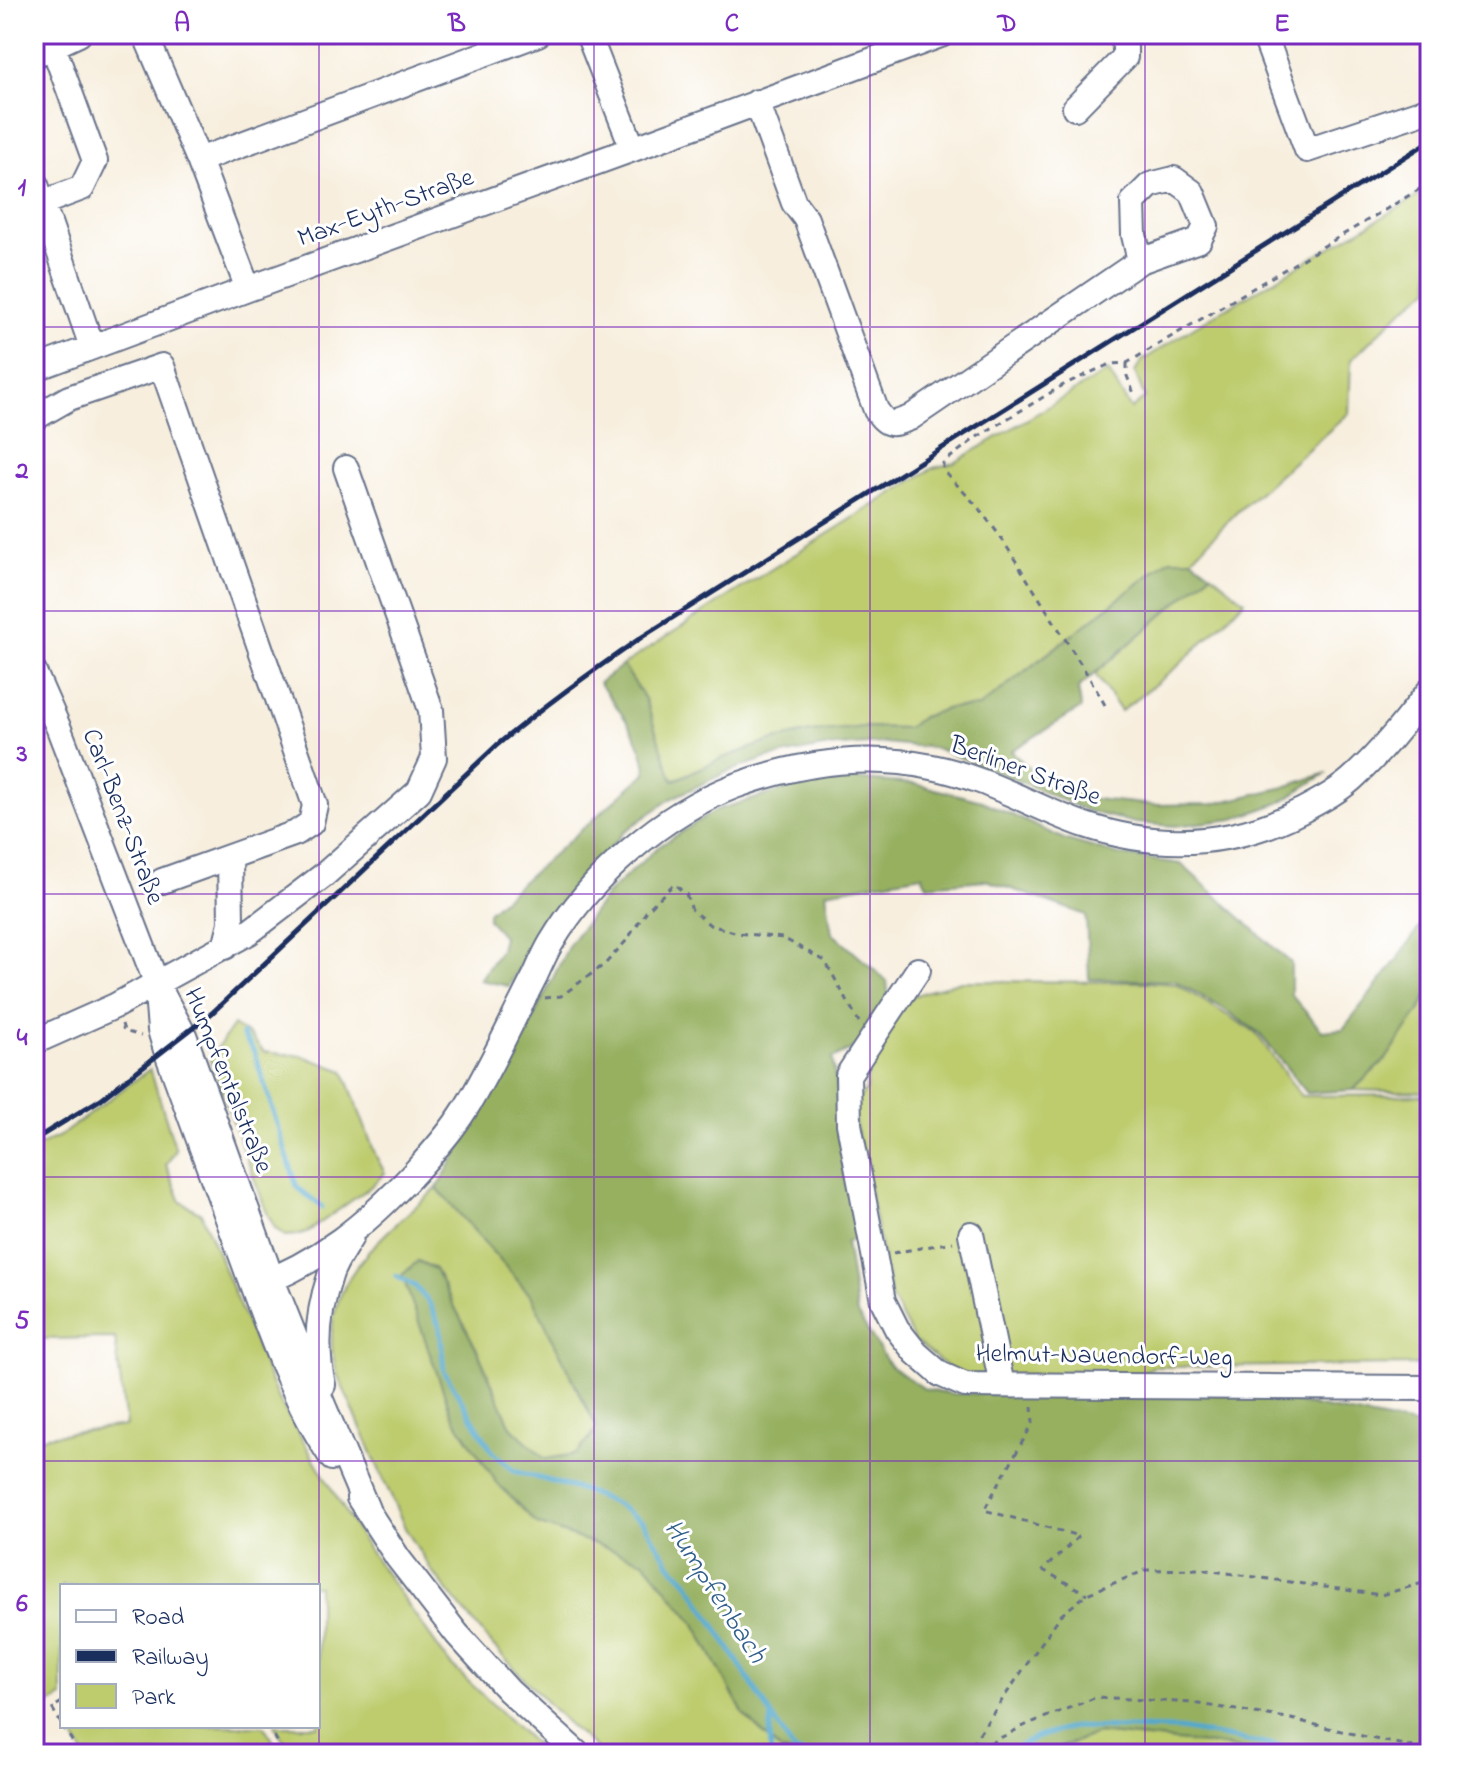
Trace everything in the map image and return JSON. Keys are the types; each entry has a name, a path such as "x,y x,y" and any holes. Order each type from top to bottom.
{"street":[{"path":"42,203 82,188 95,161 44,51 79,34"},
{"path":"145,34 199,160 248,289"},
{"path":"199,160 538,34"},
{"path":"588,34 633,149"},
{"name":"Max-Eyth-Straße","path":"34,369 943,34"},
{"path":"1075,108 1125,57 1121,34"},
{"path":"1264,34 1307,150 1430,109"},
{"path":"757,102 794,203 806,219 876,410 884,421 893,424 910,418 1140,261"},
{"path":"34,179 92,347"},
{"path":"34,418 69,398 162,366 315,805 311,823 296,833 162,881"},
{"path":"34,1042 115,1006 248,933 324,875 419,791 434,758 431,710 346,468"},
{"name":"Carl-Benz-Straße","path":"34,672 156,982"},
{"name":"Berliner Straße","path":"262,1283 304,1264 354,1231 424,1162 465,1110 551,943 590,890 641,841 704,799 756,779 809,765 895,762 930,766 978,779 1082,824 1123,836 1167,842 1223,838 1278,823 1338,789 1356,775 1430,690"},
{"path":"225,947 231,923 230,857"},
{"name":"Helmut-Nauendorf-Weg","path":"918,970 848,1075 849,1124 883,1301 897,1329 916,1353 940,1374 965,1385 1430,1388"},
{"name":"Humpfentalstraße","path":"156,982 184,1035 262,1283 288,1378 323,1445 398,1558 457,1634 509,1691 578,1754"},
{"path":"332,1426 320,1372 318,1337 330,1273 354,1231"},
{"path":"972,1236 1002,1385"},
{"name":"Humpfentalstraße","path":"262,1283 332,1426 367,1509"}],"path":[{"path":"1105,705 1000,536 943,470 943,463 977,437 1065,384 1110,364 1127,363 1430,183"},
{"path":"1127,363 1127,376 1135,396"},
{"path":"547,999 561,996 605,964 648,909 674,884 686,894 692,910 710,925 738,933 783,938 825,961 870,1042"},
{"path":"115,1006 124,1031 146,1038"},
{"path":"874,1257 972,1236"},
{"path":"1031,1385 1033,1423 984,1510 1079,1536 1043,1570 1087,1594"},
{"path":"966,1754 1060,1616 1087,1594 1146,1570 1199,1569 1381,1595 1430,1581"},
{"path":"966,1754 1028,1724 1097,1697 1192,1703 1274,1715 1430,1750"},
{"path":"60,1703 52,1708 60,1722"},
{"path":"64,1728 80,1754"},
{"path":"269,1728 285,1754"}],"green space":[{"path":"1430,189 1430,288 1399,313 1351,360 1349,413 1236,513 1192,559 1170,559 979,707 949,708 922,717 907,728 865,727 811,732 771,741 672,781 645,699 623,665 933,468 954,463 1108,371 1131,409 1145,398 1135,372 1142,361 1194,327"},
{"path":"1170,559 1192,559 1211,573 1078,688 1081,708 1011,751 1038,776 1094,799 1153,805 1213,804 1281,788 1327,773 1279,803 1234,819 1175,826 1135,823 1088,811 935,748 884,743 823,747 767,758 727,772 672,798 625,831 550,916 509,986 480,980 500,950 503,936 488,919 488,912 646,773 636,737 599,683 623,665 645,699 673,781 771,741 811,732 865,727 907,728 922,717 949,708 979,707"},
{"path":"1211,573 1245,601 1177,667 1121,711 1095,674"},
{"path":"851,779 915,784 982,801 1064,839 1119,855 1181,864 1291,963 1291,995 1322,1031 1343,1029 1430,912 1430,991 1419,1011 1386,1059 1353,1090 1307,1093 1258,1032 1175,981 1089,979 1086,915 986,880 927,885 922,875 826,892 832,933 887,981 889,1001 863,1044 832,1059 863,1237 846,1242 857,1314 890,1366 925,1389 953,1394 1168,1390 1272,1398 1430,1428 1430,1754 1259,1754 1226,1746 1097,1733 1044,1754 791,1754 781,1751 744,1715 694,1622 644,1561 537,1524 497,1483 452,1415 402,1275 418,1261 435,1269 477,1350 511,1427 545,1459 577,1454 597,1428 532,1297 437,1188 526,1033 569,945 607,894 658,847 716,810 791,788"},
{"path":"961,981 1176,984 1255,1032 1301,1096 1430,1097 1430,1365 1153,1367 1135,1376 957,1375 914,1340 891,1297 852,1106 866,1090 869,1055 909,997"},
{"path":"1430,991 1430,1092 1353,1090 1386,1059"},
{"path":"233,1025 250,1036 264,1052 303,1056 344,1071 385,1173 309,1231 285,1236 275,1228 210,1059"},
{"path":"150,1069 176,1150 166,1165 181,1202 201,1213 277,1397 364,1543 450,1664 545,1754 291,1754 276,1728 320,1728 320,1584 60,1584 60,1698 34,1717 34,1440 126,1426 115,1338 34,1339 34,1148 60,1136"},
{"path":"437,1188 532,1297 597,1428 577,1454 545,1459 511,1427 477,1350 435,1269 418,1261 436,1368 452,1415 537,1524 644,1561 694,1622 744,1715 781,1751 791,1754 602,1754 565,1721 493,1646 433,1573 405,1528 337,1374 332,1349 333,1323 339,1299 350,1277 381,1239"},
{"path":"68,1728 265,1728 281,1754 84,1754"},
{"path":"1097,1733 1226,1746 1259,1754 1044,1754"}],"waterway":[{"name":"Humpfenbach","path":"242,1034 254,1051 297,1187 322,1207"},
{"name":"Humpfenbach","path":"396,1276 415,1286 430,1304 440,1328 444,1371 492,1451 514,1471 585,1491 616,1504 644,1523 669,1563 687,1581 794,1751 803,1754"},
{"path":"771,1754 772,1717"},
{"name":"Humpfenbach","path":"1004,1754 1037,1737 1073,1727 1179,1729 1323,1754"},
{"name":"Humpfenbach","path":"836,1754 859,1751 869,1754"}],"railway":[{"path":"34,1140 101,1099 212,1013 497,745 587,676 642,637 1430,141"}]}
